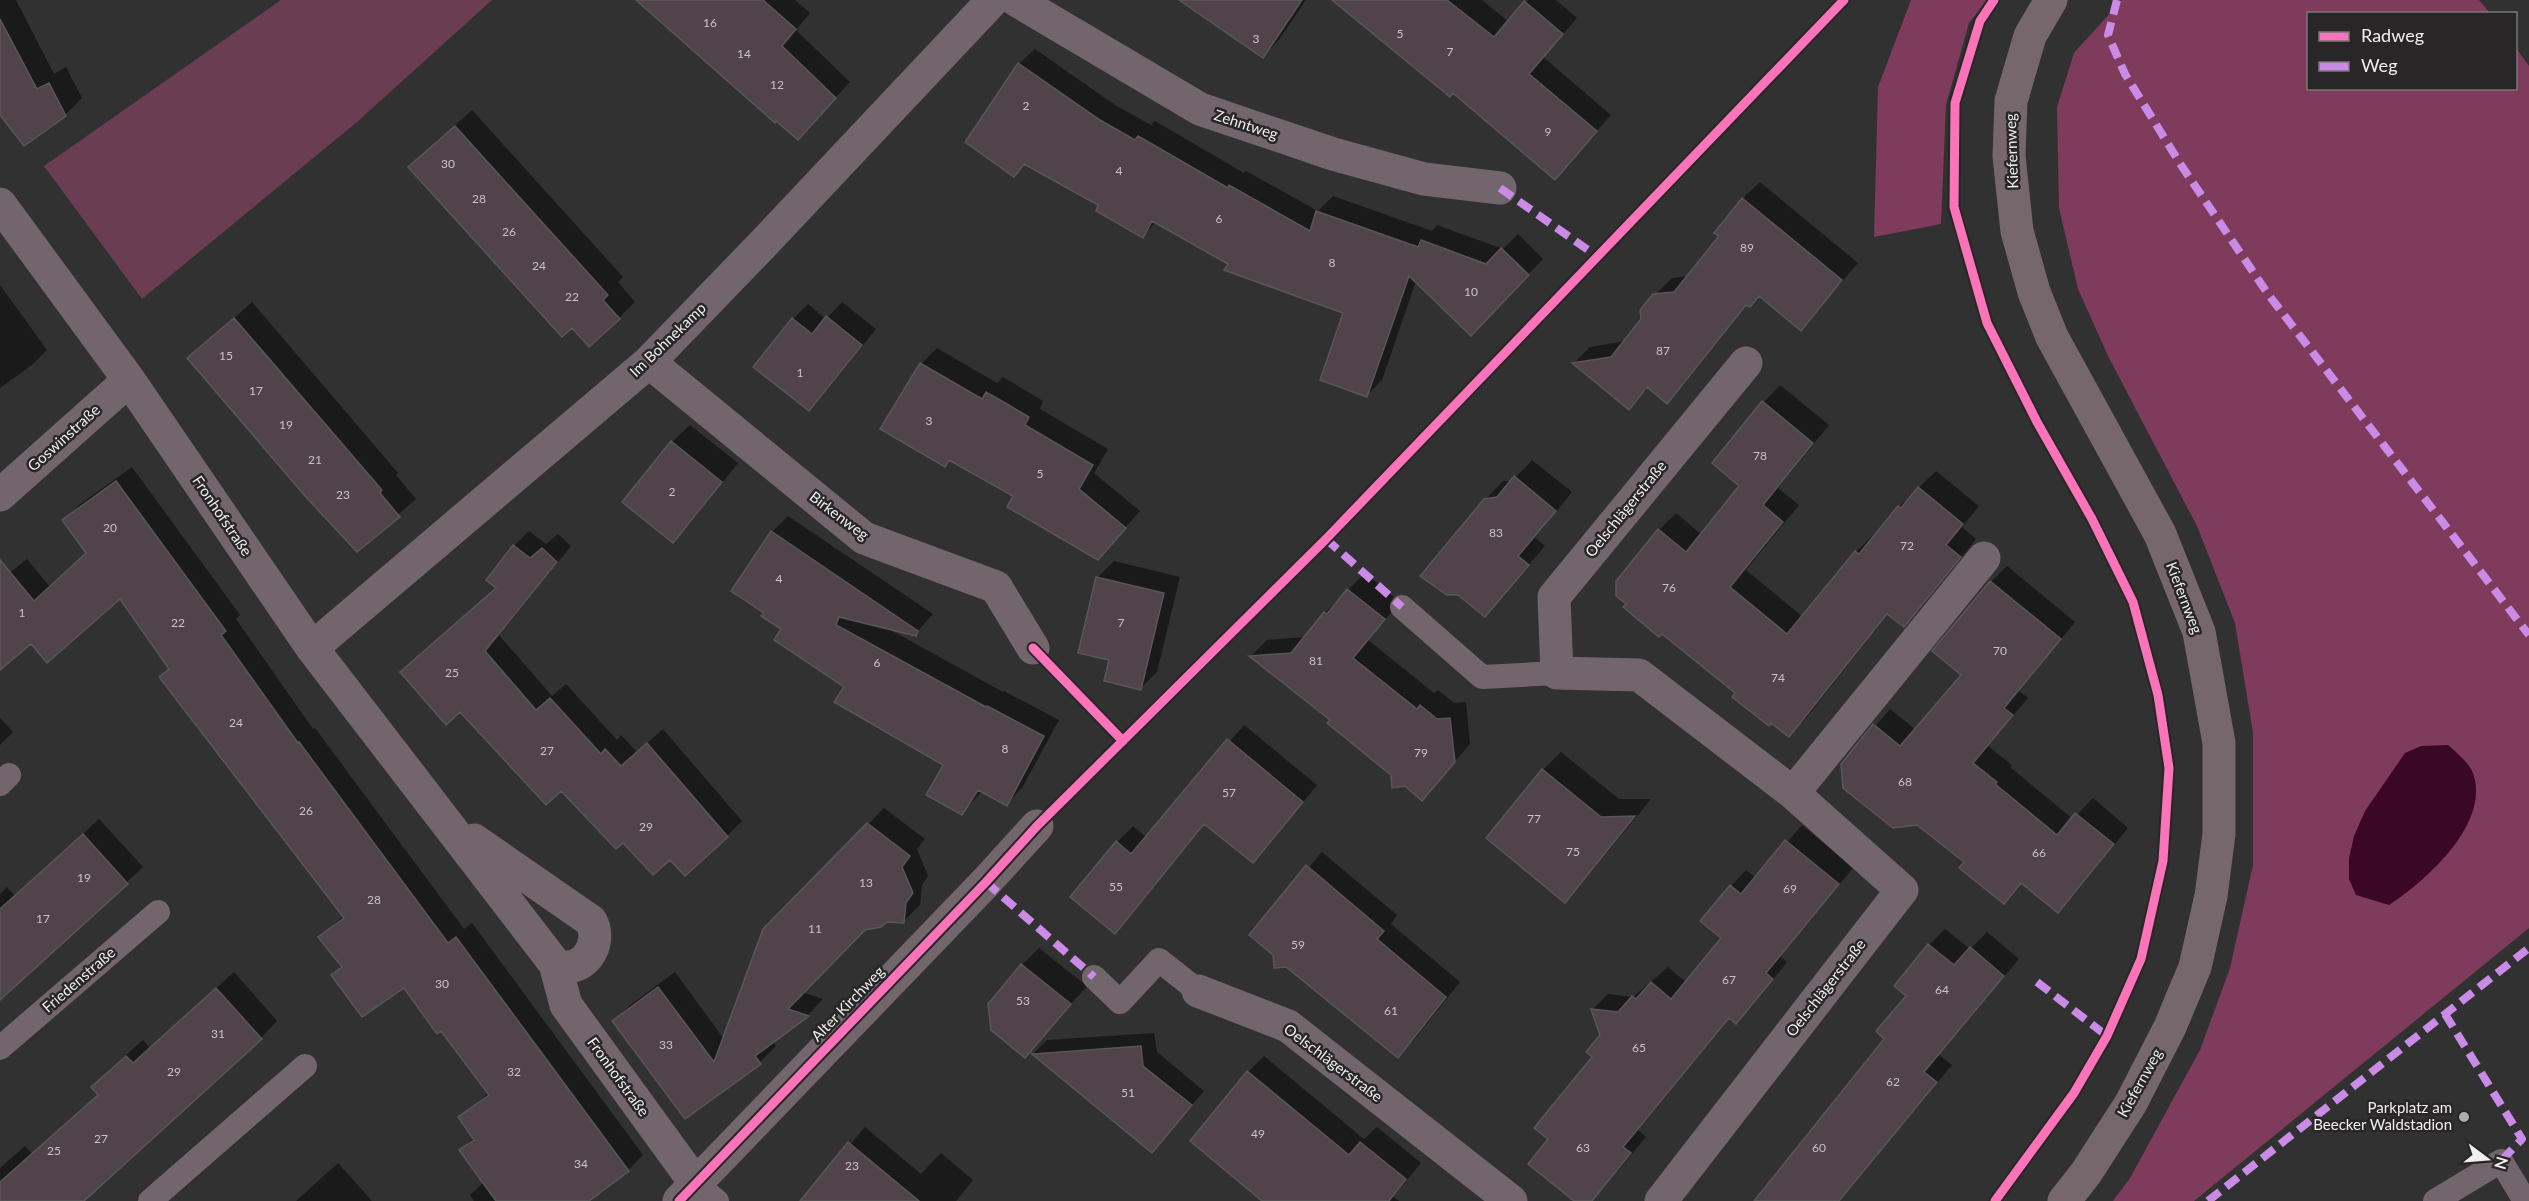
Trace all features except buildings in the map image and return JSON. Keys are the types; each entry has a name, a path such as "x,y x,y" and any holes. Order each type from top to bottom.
{"street":[{"name":"Im Bohnekamp","path":"312,648 649,362 764,244 993,0"},
{"name":"Zehntweg","path":"1016,0 1200,109 1333,154 1424,179 1500,188"},
{"name":"Kiefernweg","path":"2051,0 2030,36 2011,101 2009,156 2018,231 2034,292 2052,337 2160,534 2199,632 2219,743 2219,834 2211,896 2195,967 2170,1027 2131,1103 2086,1173 2064,1201"},
{"name":"Fronhofstraße","path":"0,204 129,380 312,648 449,823 555,964 566,1005 697,1195"},
{"name":"Birkenweg","path":"649,362 864,538 996,587 1033,648"},
{"name":"Oelschlägerstraße","path":"1660,1201 1902,890 1793,793 1638,675 1557,673 1554,597 1746,363"},
{"name":"Goswinstraße","path":"0,495 129,380"},
{"path":"1793,793 1984,558"},
{"name":"Fronhofstraße","path":"449,823 591,921 596,940 585,959 574,967 564,968 555,964"},
{"name":"Alter Kirchweg","path":"697,1195 1037,826"},
{"name":"Oelschlägerstraße","path":"1198,991 1288,1026 1511,1201"}],"lane":[{"name":"Oelschlägerstraße","path":"1402,608 1482,677 1557,673"},
{"name":"Friedenstraße","path":"0,1048 158,912"},
{"name":"Oelschlägerstraße","path":"1094,977 1120,1002 1159,960 1198,991"},
{"path":"150,1201 305,1066"},
{"path":"2435,1201 2501,1161 2525,1201"}],"shaded area":[{"path":"281,0 492,0 357,122 142,299 44,166"},
{"path":"1911,0 1987,0 1969,23 1946,105 1941,224 1874,237 1878,87"},
{"path":"2122,0 2479,0 2489,12 2307,12 2307,90 2517,90 2517,49 2529,66 2529,928 2194,1201 2113,1201 2130,1178 2200,1050 2230,968 2253,865 2253,733 2235,623 2197,526 2108,356 2078,289 2059,208 2057,107 2074,53"},
{"path":"2448,745 2473,773 2476,792 2473,811 2464,830 2452,849 2437,866 2389,905 2356,895 2349,879 2349,858 2354,836 2365,811 2405,753 2421,746"}],"marked path":[{"path":"2117,0 2108,35 2125,74 2181,165 2268,294 2529,635"},
{"path":"1500,188 1598,257"},
{"path":"1326,539 1402,607"},
{"path":"986,882 1094,977"},
{"path":"2208,1201 2529,948"},
{"path":"2037,982 2107,1036"},
{"path":"2445,1014 2522,1139 2501,1161"}],"cycle path":[{"path":"679,1201 1037,826 1326,539 1844,0"},
{"path":"1994,0 1980,21 1955,103 1954,207 1987,323 2037,422 2092,519 2133,602 2158,695 2169,768 2163,861 2141,959 2107,1036 2074,1093 1995,1201"},
{"path":"1033,648 1123,741"}],"place":[{"name":"Parkplatz am Beecker Waldstadion","path":"2464,1117"}]}
